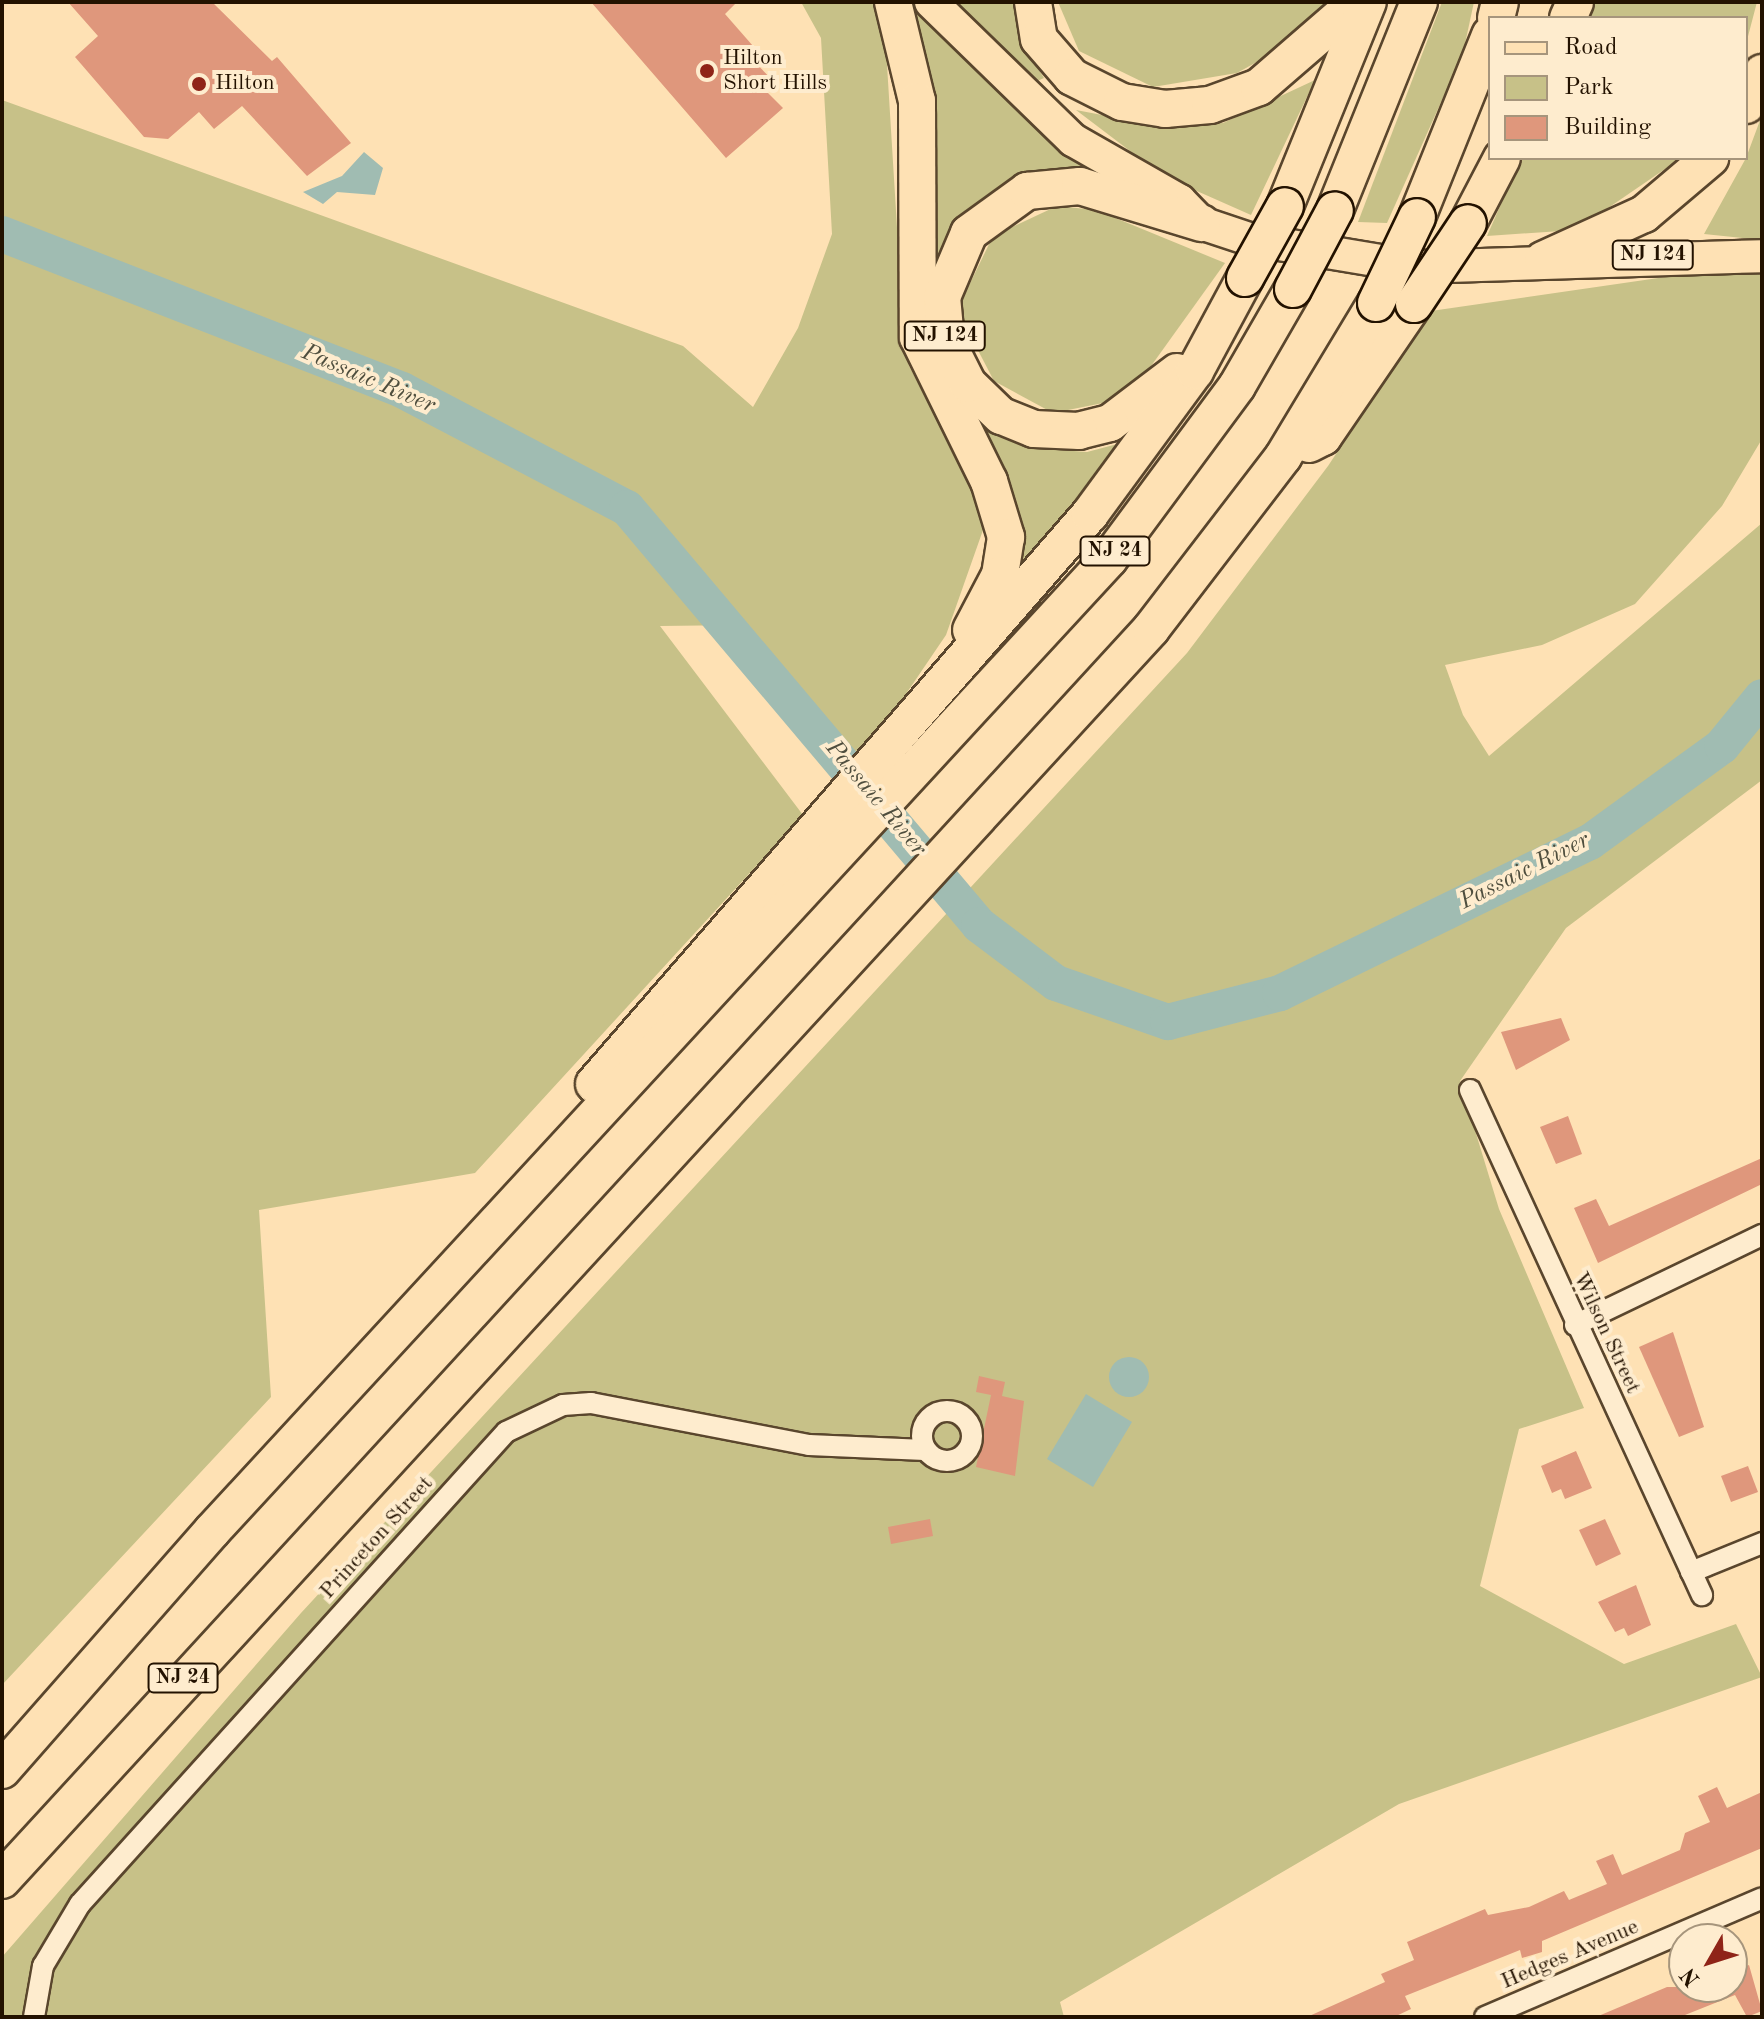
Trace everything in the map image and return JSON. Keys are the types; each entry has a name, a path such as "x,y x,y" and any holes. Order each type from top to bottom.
{"highway":[{"path":"893,2 917,101 918,337 993,491 1006,537 993,590 943,681"},
{"path":"1033,2 1039,39 1072,77 1122,102 1165,109 1210,105 1259,87 1357,2"},
{"name":"NJ 124","path":"1201,223 1080,186 1027,191 987,214 952,260 942,297 946,340 968,384 991,409 1034,429 1079,431 1129,415 1153,397 1219,322 1285,206 1368,2"},
{"name":"NJ 24","path":"2,1770 545,1172 835,834 901,785 1109,559 1237,386 1293,289 1335,210 1419,2"},
{"name":"NJ 24","path":"2,1880 1151,629 1283,457 1376,303 1417,217 1488,40"},
{"path":"1748,101 1762,73"},
{"path":"1283,457 1323,437 1468,223 1501,160"},
{"path":"1543,260 1644,214 1708,160"},
{"path":"835,834 876,761 1139,451 1219,322"}],"main road":[{"path":"931,2 1073,140 1180,201 1201,223"},
{"name":"NJ 124","path":"1201,223 1371,264 1762,256"}],"street":[{"name":"Wilson Street","path":"1470,1090 1575,1325 1702,1595"},
{"path":"1575,1325 1762,1235"},
{"name":"Princeton Street","path":"34,2017 43,1966 80,1904 506,1432 563,1405 591,1403 809,1445 925,1450"},
{"path":"1691,1572 1762,1543"},
{"name":"Hedges Avenue","path":"1485,2017 1762,1898"}],"green space":[{"path":"801,2 875,2 884,16 904,341 909,366 989,513 946,635 891,716 856,752 742,625 660,626 803,815 475,1173 259,1210 271,1397 2,1685 2,100 683,346 753,407 798,328 832,234 821,38"},
{"path":"948,2 1014,2 1023,44 1044,78 1028,85"},
{"path":"1058,2 1330,2 1300,38 1237,73 1153,87 1079,51"},
{"path":"1442,2 1474,2 1463,53 1387,223 1358,222"},
{"path":"1591,2 1757,2 1748,36 1748,16 1585,16"},
{"path":"916,8 1096,172 1009,184 970,210 936,262"},
{"path":"1315,80 1251,215 1163,176 1076,110 1154,125 1223,123"},
{"path":"1762,115 1762,240 1704,234 1745,160 1748,160"},
{"path":"1520,160 1678,160 1576,230 1487,236"},
{"path":"1057,206 1096,210 1225,263 1141,380 1103,403 1053,413 994,381 957,310 993,236"},
{"path":"1741,266 1762,273 1762,439 1722,506 1635,604 1542,645 1445,665 1463,715 1489,756 1762,523 1762,780 1566,928 1460,1081 1499,1209 1584,1408 1519,1429 1480,1586 1624,1664 1736,1624 1762,1677 1399,1804 1060,2002 1064,2017 2,2017 2,1957 301,1613 1187,653 1328,466 1431,311"},
{"path":"967,407 992,430 1035,448 1087,452 1125,442 1014,580"}],"water":[{"path":"364,152 383,168 375,195 337,192 323,204 303,192 342,176"},
{"path":"1129,1357 1143,1363 1149,1377 1143,1391 1129,1397 1115,1391 1109,1377 1115,1363"},
{"path":"1086,1394 1132,1422 1093,1487 1047,1459"}],"building":[{"name":"Hilton","path":"68,2 212,2 272,61 277,57 351,143 307,176 242,106 214,129 199,112 168,139 144,137 75,57 98,36"},
{"name":"Hilton Short Hills","path":"591,2 737,2 725,14 760,54 754,61 773,81 763,88 783,108 726,158"},
{"path":"1561,1018 1570,1040 1516,1070 1501,1032"},
{"path":"1568,1116 1582,1154 1556,1164 1540,1127"},
{"path":"1762,1158 1762,1184 1598,1263 1574,1208 1596,1199 1609,1226"},
{"path":"1673,1332 1704,1427 1679,1437 1639,1347"},
{"path":"979,1376 1005,1382 1002,1396 1024,1401 1015,1476 976,1467 991,1395 976,1392"},
{"path":"1576,1451 1592,1488 1565,1499 1561,1489 1552,1493 1541,1466"},
{"path":"1748,1466 1758,1492 1731,1502 1721,1476"},
{"path":"930,1519 933,1536 891,1544 888,1527"},
{"path":"1605,1519 1621,1554 1596,1566 1579,1530"},
{"path":"1636,1585 1651,1625 1628,1636 1624,1628 1615,1632 1598,1602"},
{"path":"1717,1787 1727,1808 1762,1792 1762,1848 1542,1941 1542,1952 1522,1958 1520,1950 1405,1996 1411,2009 1394,2017 1307,2017 1385,1982 1381,1974 1414,1960 1407,1942 1485,1909 1488,1915 1529,1907 1564,1891 1569,1900 1607,1884 1596,1861 1613,1854 1622,1875 1680,1850 1685,1833 1710,1822 1698,1796"},
{"path":"1748,1965 1762,2011 1747,2017 1739,2003 1748,2003"},
{"path":"1667,1987 1668,2003 1715,2003 1680,2017 1596,2017"}],"waterway":[{"name":"Passaic River","path":"2,234 402,390 627,508 979,925 1056,983 1168,1022 1280,993 1590,842 1722,746 1762,697"}],"place":[{"name":"Hilton Short Hills","path":"707,71"},
{"name":"Hilton","path":"199,84"}]}
